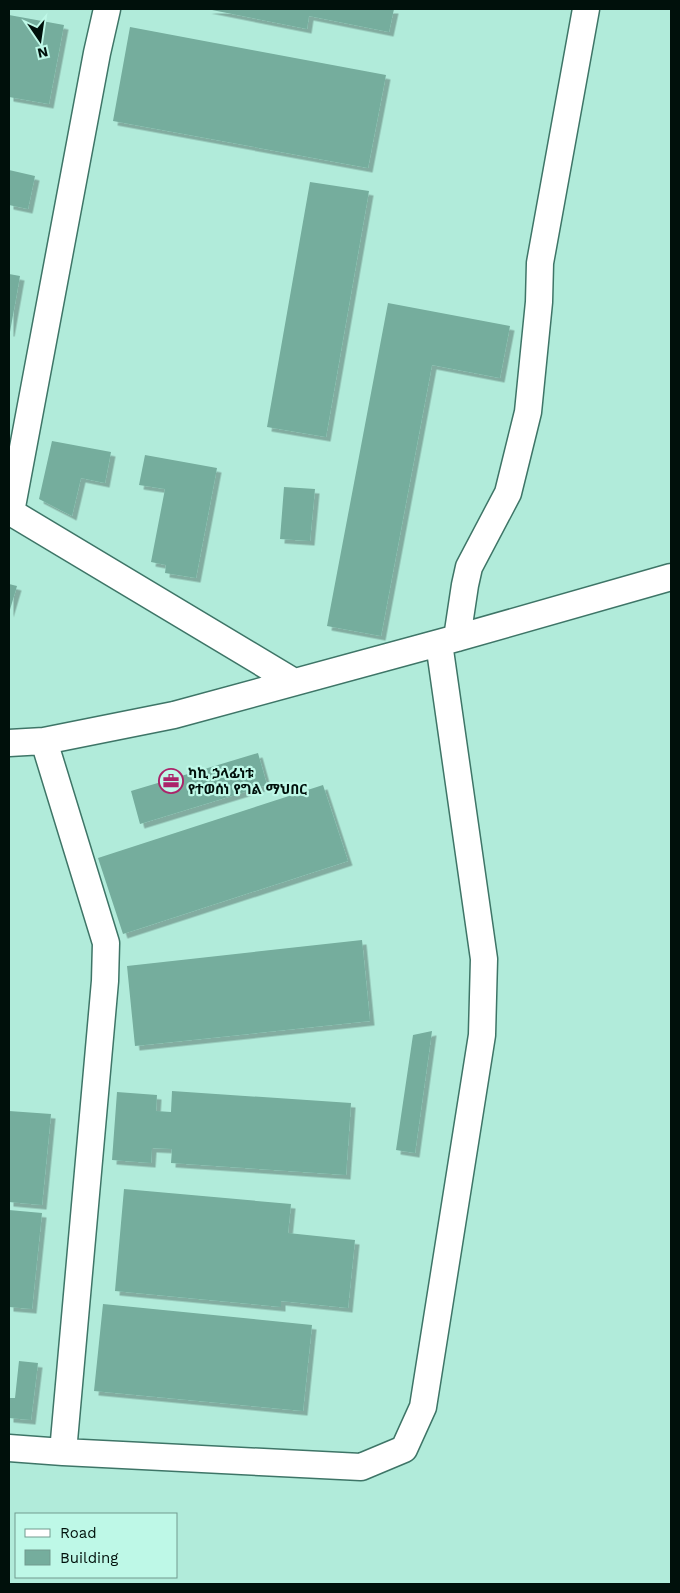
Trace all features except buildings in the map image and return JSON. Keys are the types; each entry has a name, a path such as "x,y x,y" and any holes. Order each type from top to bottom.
{"street":[{"path":"107,9 97,52 10,511 294,682"},
{"path":"9,1448 361,1467 404,1449 423,1407 482,1034 484,959 448,640 469,566 508,493 528,412 539,302 540,263 586,9"},
{"path":"9,743 44,741 174,715 671,577"},
{"path":"44,741 106,943 105,981 63,1452"}],"place":[{"name":"ካኪ ኃላፊነቱ የተወሰነ የግል ማህበር","path":"171,781"}]}
